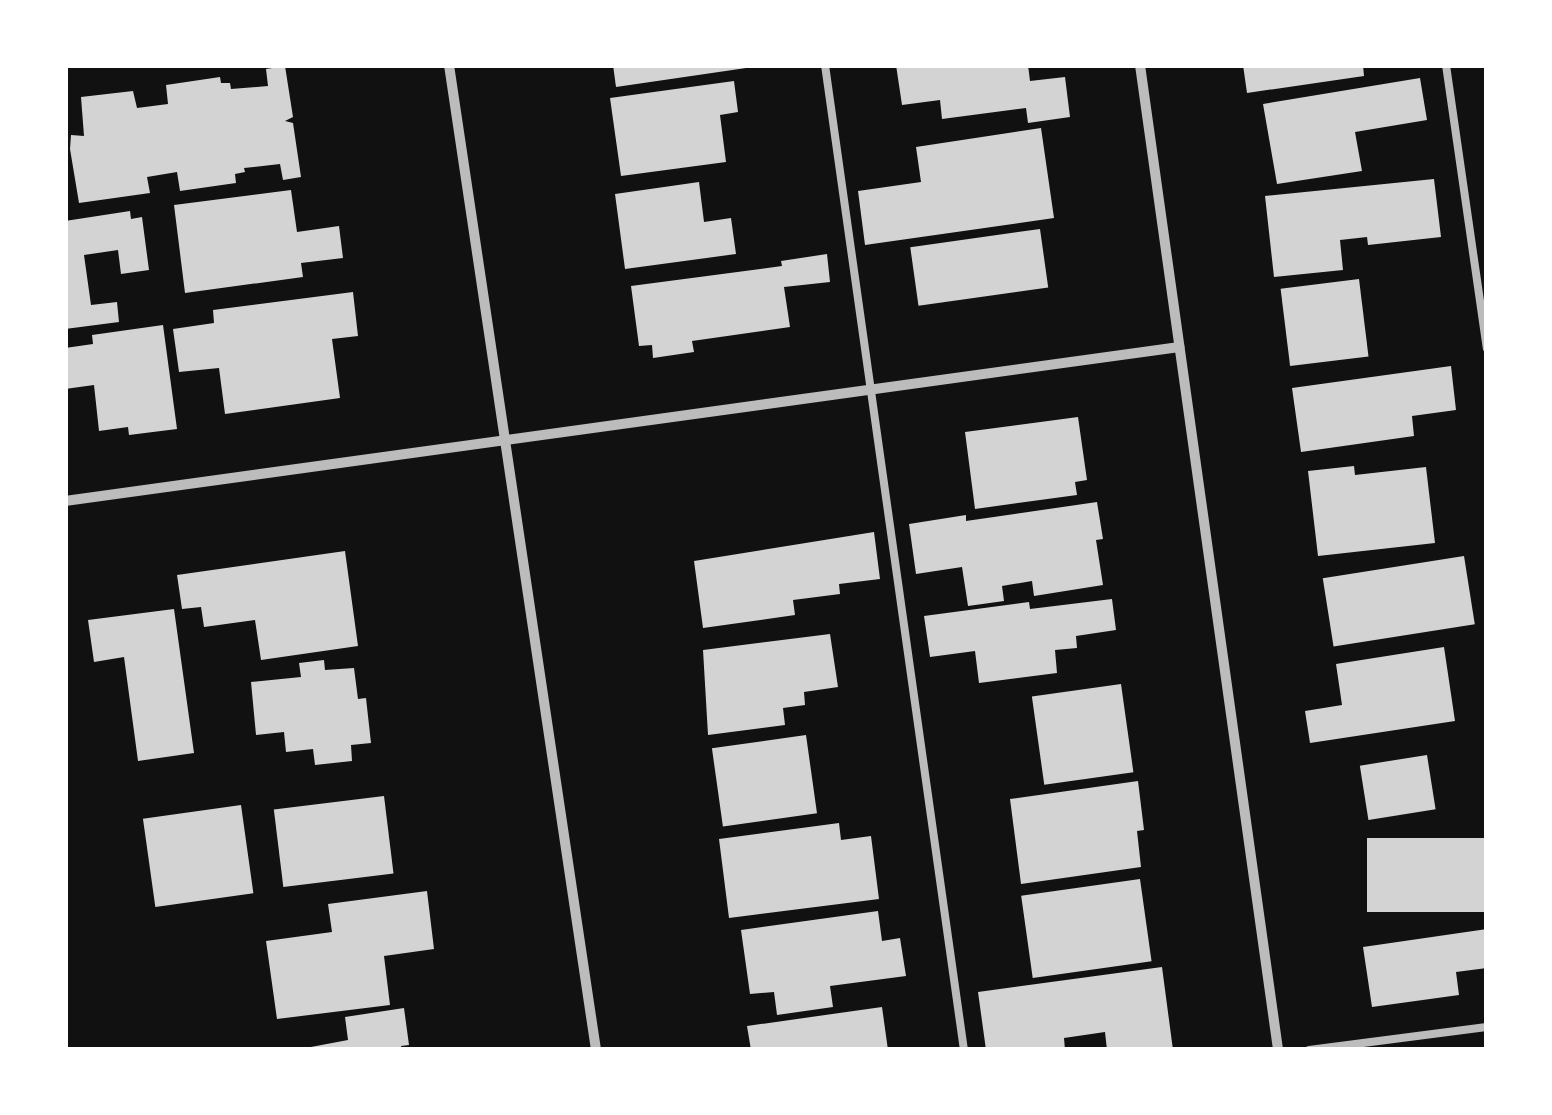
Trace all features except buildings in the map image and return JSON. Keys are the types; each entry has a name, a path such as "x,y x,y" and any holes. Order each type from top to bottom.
{"street":[{"path":"449,65 596,1050"},
{"path":"1140,65 1278,1050"},
{"path":"65,501 1179,346"}],"lane":[{"path":"825,65 964,1050"},
{"path":"1446,65 1487,348"},
{"path":"1309,1050 1487,1027"}]}
